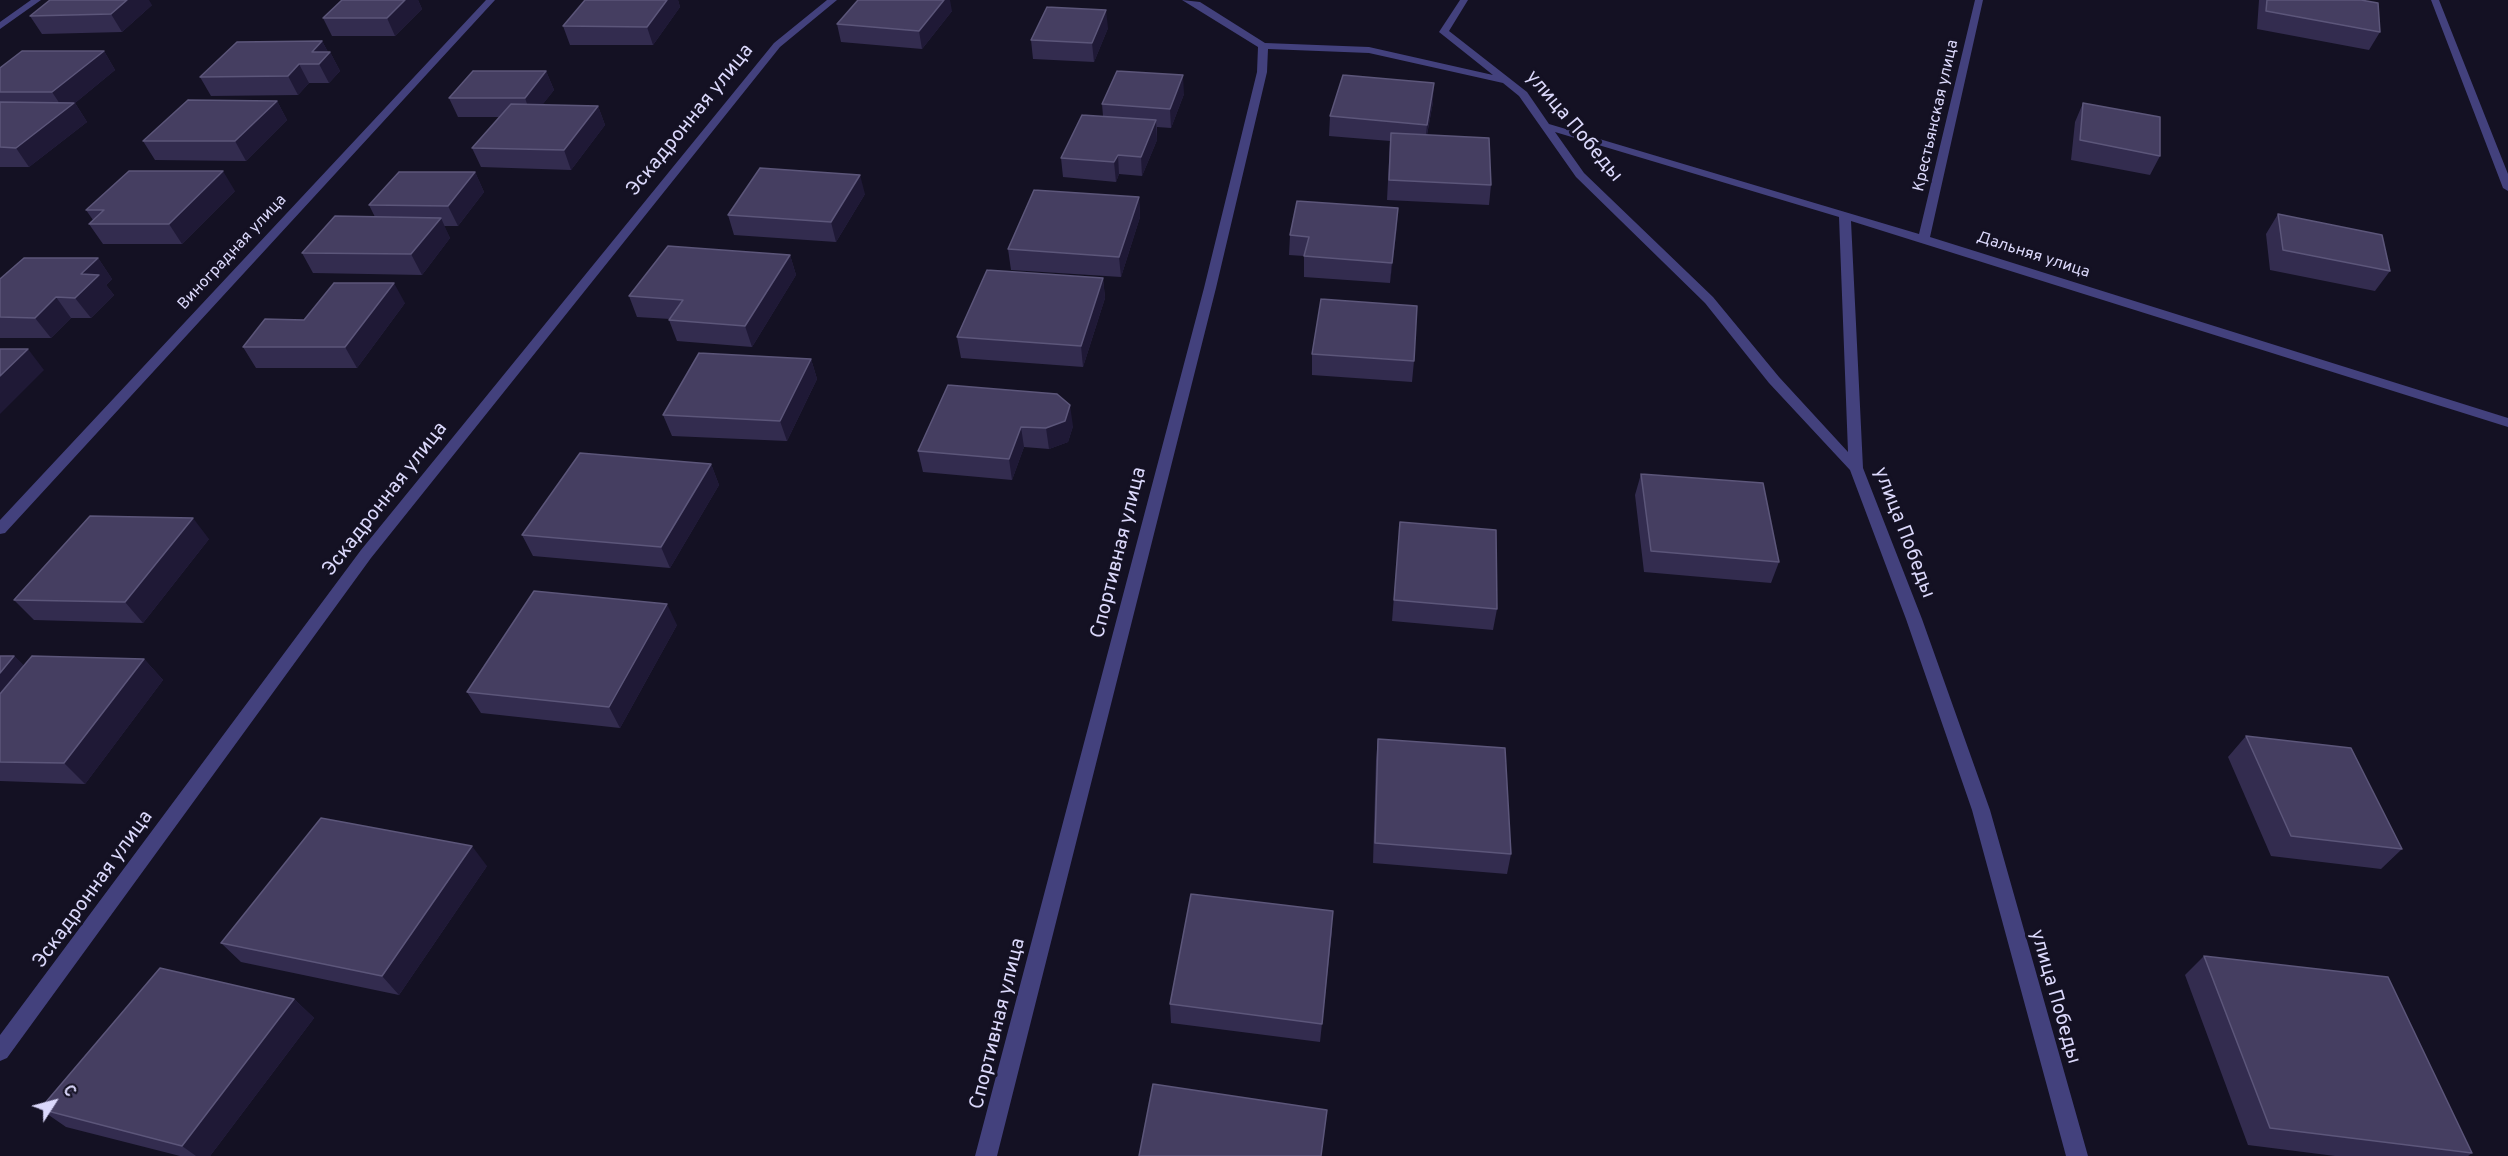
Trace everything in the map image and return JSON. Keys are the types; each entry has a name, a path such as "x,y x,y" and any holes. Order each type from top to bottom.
{"street":[{"path":"0,26 37,0"},
{"name":"Виноградная улица","path":"0,529 491,0"},
{"name":"Эскадронная улица","path":"0,1051 373,544 777,45 833,0"},
{"path":"1186,0 1197,4 1263,46 1369,50 1508,82"},
{"name":"улица Победы","path":"1464,0 1444,32 1523,94 1580,175 1708,300 1774,380 1856,468 1914,619 1981,810 2077,1156"},
{"name":"Крестьянская улица","path":"1924,238 1979,0"},
{"path":"2435,0 2508,188"},
{"name":"Спортивная улица","path":"986,1156 1210,288 1262,72 1263,46"},
{"name":"Дальняя улица","path":"1546,126 1924,238 2508,423"},
{"path":"1845,215 1856,468"}],"building":[{"path":"50,0 127,0 111,14 30,16"},
{"path":"342,0 405,0 387,18 323,18"},
{"path":"585,0 667,0 647,27 563,26"},
{"path":"858,0 944,0 919,31 837,24"},
{"path":"2267,0 2361,0 2378,3 2380,32 2266,11"},
{"path":"1047,7 1106,10 1092,43 1031,40"},
{"path":"322,41 312,52 330,52 319,64 299,64 288,76 200,77 237,42"},
{"path":"22,51 104,51 52,92 0,92 0,68"},
{"path":"473,71 546,71 525,98 449,98"},
{"path":"1117,71 1183,75 1170,109 1102,104"},
{"path":"1343,75 1434,83 1427,125 1330,116"},
{"path":"188,100 277,101 235,141 143,141"},
{"path":"0,102 74,103 16,148 0,147"},
{"path":"2083,103 2160,117 2160,156 2080,140"},
{"path":"511,104 598,106 564,150 472,148"},
{"path":"1082,115 1156,120 1141,157 1118,155 1114,162 1061,158"},
{"path":"1391,133 1489,138 1491,185 1389,180"},
{"path":"760,168 860,175 831,222 728,215"},
{"path":"129,171 223,171 169,224 89,224 104,210 86,210"},
{"path":"399,172 475,172 448,206 369,205"},
{"path":"1034,190 1139,197 1119,257 1008,249"},
{"path":"1297,201 1398,208 1392,263 1304,256 1309,237 1290,235"},
{"path":"2278,214 2382,235 2390,271 2283,250"},
{"path":"335,216 441,218 411,254 302,253"},
{"path":"668,246 790,255 745,326 669,320 683,300 629,296"},
{"path":"24,258 98,258 81,274 99,275 75,298 56,297 35,318 0,317 0,279"},
{"path":"987,270 1103,278 1081,346 957,337"},
{"path":"334,283 394,283 345,347 243,347 265,319 304,320"},
{"path":"1321,299 1417,306 1414,361 1312,354"},
{"path":"0,349 28,349 0,376"},
{"path":"699,353 811,359 780,421 663,415"},
{"path":"948,385 1057,394 1070,405 1065,421 1046,428 1021,427 1009,459 918,451"},
{"path":"580,453 711,464 661,547 522,535"},
{"path":"1641,474 1763,483 1779,562 1651,551"},
{"path":"90,516 193,518 125,602 14,600"},
{"path":"1400,522 1496,530 1497,609 1394,600"},
{"path":"534,591 667,604 609,707 467,692"},
{"path":"0,656 14,656 0,673"},
{"path":"32,656 144,659 64,763 0,762 0,694"},
{"path":"2246,736 2351,748 2402,849 2291,836"},
{"path":"1378,739 1505,748 1511,854 1375,843"},
{"path":"321,818 472,846 382,976 221,943"},
{"path":"1191,894 1333,911 1322,1024 1170,1004"},
{"path":"2204,956 2388,977 2472,1153 2270,1128"},
{"path":"160,968 294,999 182,1146 40,1109"},
{"path":"1153,1084 1327,1110 1321,1156 1139,1156"}]}
